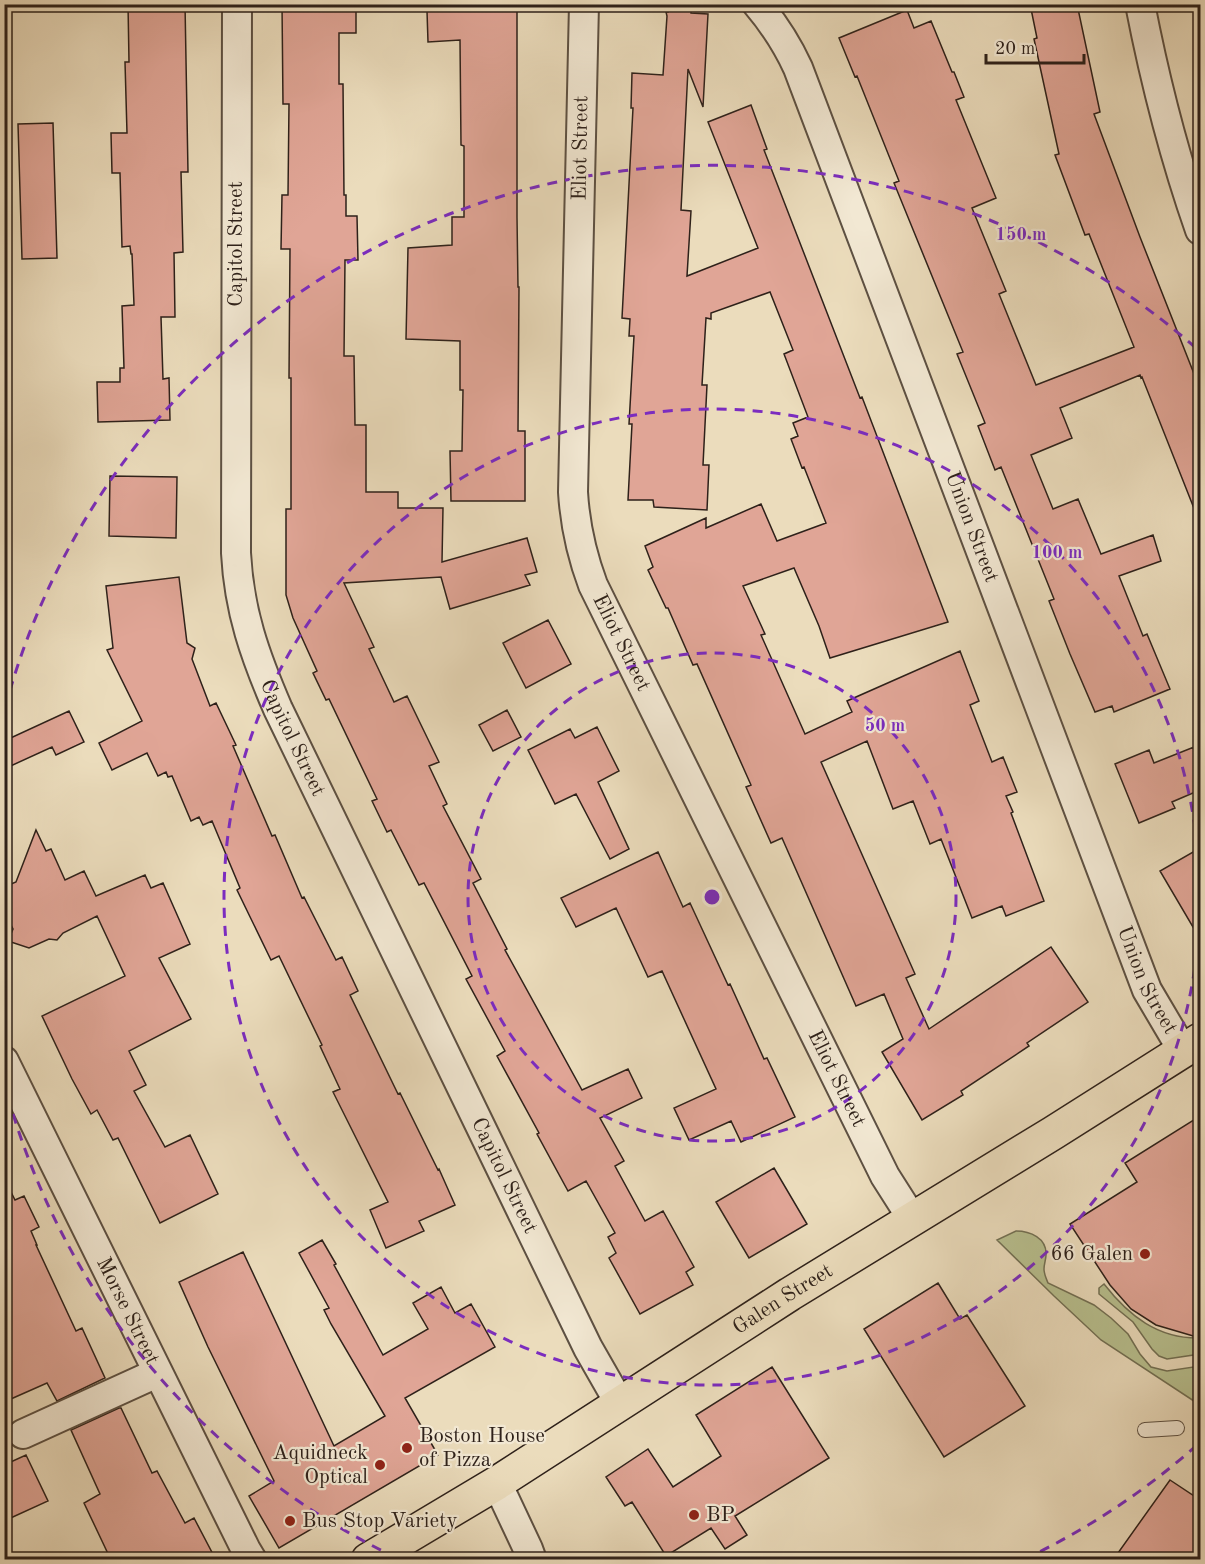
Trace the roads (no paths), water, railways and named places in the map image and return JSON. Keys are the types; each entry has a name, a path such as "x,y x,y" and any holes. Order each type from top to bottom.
{"main road":[{"name":"Galen Street","path":"368,1560 496,1483 790,1294 913,1220 1192,1045"}],"street":[{"name":"Capitol Street","path":"237,4 236,552 237,578 247,629 278,709 591,1355 620,1404"},
{"name":"Eliot Street","path":"584,4 573,492 576,525 584,562 598,595 880,1165 913,1220"},
{"name":"Union Street","path":"757,4 779,32 798,68 1147,990 1192,1045"},
{"path":"1140,4 1166,123 1200,230"},
{"name":"Morse Street","path":"4,1061 157,1373 252,1560"},
{"path":"23,1434 157,1373"},
{"path":"496,1483 532,1560"}],"lane":[{"path":"1145,1430 1177,1428"}],"place":[{"name":"66 Galen","path":"1145,1254"},
{"name":"Boston House of Pizza","path":"407,1448"},
{"name":"Aquidneck Optical","path":"380,1465"},
{"name":"BP","path":"694,1515"},
{"name":"Bus Stop Variety","path":"290,1521"}]}
